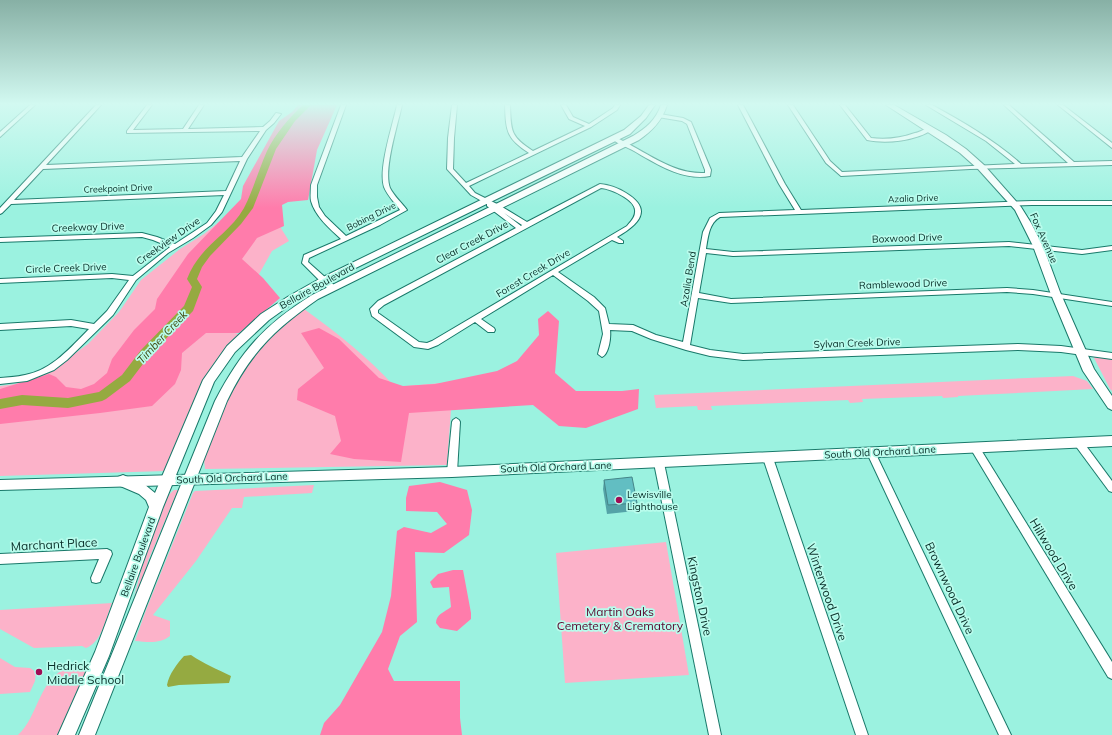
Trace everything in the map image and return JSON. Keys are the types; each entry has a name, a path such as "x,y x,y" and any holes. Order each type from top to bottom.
{"main road":[{"name":"Bellaire Boulevard","path":"87,735 222,401 240,364 260,340 296,309 332,288 614,139"},
{"name":"Bellaire Boulevard","path":"66,735 101,656 123,600 156,507 209,380 231,349 270,314 293,298 324,280 492,205 631,139"},
{"name":"Fox Avenue","path":"945,139 963,151 981,167 1014,204 1027,223 1038,246 1080,351 1093,377 1112,405"},
{"path":"123,481 145,490 151,496 156,507"},
{"path":"101,656 119,655"}],"street":[{"path":"0,212 67,139"},
{"name":"Creekview Drive","path":"0,381 28,378 51,368 64,358 110,313 134,278 174,246 191,238 208,224 219,212 244,159 257,139"},
{"path":"331,139 314,185 314,199 322,217 345,239"},
{"name":"Bobing Drive","path":"332,288 305,263 305,259 404,210 392,195 386,183 387,163 392,139"},
{"path":"451,139 450,169 456,176 466,184 473,194 527,225"},
{"path":"514,139 518,144 533,153"},
{"path":"466,184 561,139"},
{"path":"616,139 674,170 694,175 708,175 708,170 695,139"},
{"path":"758,139 798,211"},
{"path":"813,139 828,162 841,174 981,167 1112,163"},
{"path":"871,139 882,141 894,139"},
{"path":"988,139 1006,152 1020,166"},
{"path":"1045,139 1073,164"},
{"path":"1104,139 1112,146"},
{"path":"42,167 244,159"},
{"name":"Clear Creek Drive","path":"395,329 375,314 374,309 381,302 594,188 600,186 610,186"},
{"name":"Forest Creek Drive","path":"395,329 417,345 428,346 436,343 629,227 637,219 639,212 637,204 635,201 610,186"},
{"name":"Creekpoint Drive","path":"9,202 228,193"},
{"name":"Azalia Drive","path":"714,216 798,211 1014,204 1112,203"},
{"path":"492,205 520,228"},
{"name":"Azalia Bend","path":"686,347 706,232 709,223 714,216"},
{"name":"Creekway Drive","path":"0,240 142,235 155,238 174,246"},
{"path":"612,237 621,242"},
{"name":"Boxwood Drive","path":"703,251 733,254 1009,244 1082,252 1112,248"},
{"path":"553,272 598,305 602,310 607,334 602,354"},
{"name":"Circle Creek Drive","path":"0,281 112,276 134,278"},
{"name":"Ramblewood Drive","path":"695,295 731,301 1006,290 1023,291 1112,304"},
{"path":"476,319 491,330"},
{"path":"0,327 71,324 96,327"},
{"name":"Sylvan Creek Drive","path":"606,327 633,328 686,347 710,353 743,356 1018,347 1041,347 1112,356"},
{"path":"452,472 456,422"},
{"name":"South Old Orchard Lane","path":"0,485 452,472 1112,441"},
{"path":"1078,442 1112,488"},
{"name":"Hillwood Drive","path":"975,448 1112,673"},
{"name":"Brownwood Drive","path":"872,453 1005,735"},
{"name":"Winterwood Drive","path":"768,458 862,735"},
{"name":"Kingston Drive","path":"659,463 715,735"},
{"name":"Marchant Place","path":"0,559 107,554 96,578"}],"green space":[{"path":"230,213 279,225 289,241 272,251 258,276 220,328 241,335 231,345 166,471 0,476 0,386 15,384 48,373 88,344 119,312 141,280 180,249 204,234"},
{"path":"304,309 352,346 395,387 453,382 447,465 205,469 204,459 221,415 233,386 249,358 269,336"},
{"path":"1093,356 1112,358 1112,391 1110,389"},
{"path":"1073,376 1087,381 1093,389 943,398 942,396 862,399 863,402 850,403 848,400 711,406 712,410 698,410 697,406 656,408 654,395"},
{"path":"314,485 312,493 244,497 242,508 232,508 196,561 153,615 170,621 170,636 166,639 158,641 135,641 146,610 195,491"},
{"path":"174,490 178,490 148,561 142,586 135,603 133,603 155,525 167,498"},
{"name":"Martin Oaks Cemetery & Crematory","path":"666,542 689,675 565,683 556,553"},
{"path":"112,603 100,635 96,641 86,648 82,646 34,648 0,629 0,610"},
{"path":"0,658 15,667 30,668 36,672 35,681 30,692 0,694"},
{"path":"72,666 85,666 87,671 83,683 80,684 58,735 18,735 31,718 45,687 52,679 60,672"}],"shaded area":[{"path":"269,139 322,139 317,150 308,200 288,202 282,205 284,226 257,238 242,259 263,278 280,298 239,333 206,333 182,353 181,370 175,384 152,406 0,424 0,389 49,374 56,377 66,387 81,389 94,384 107,373 112,359 134,330 155,309 157,299 188,254 241,199 243,186"},
{"path":"548,311 559,321 555,373 576,391 622,391 639,389 638,409 586,428 559,426 533,405 409,413 401,462 354,459 330,454 341,441 335,416 297,400 298,389 324,368 301,333 319,328 339,339 379,378 403,386 435,384 497,371 517,361 539,335 538,319"},
{"path":"440,482 467,490 472,510 469,535 444,553 415,552 417,622 400,636 388,669 394,681 460,681 460,718 462,735 320,735 324,723 340,705 382,632 391,596 397,531 404,527 431,533 447,524 437,512 406,511 406,498 409,486"},
{"path":"453,570 463,570 471,613 471,619 457,631 440,628 436,623 439,615 451,607 449,587 433,588 430,582 438,574"},
{"path":"191,655 231,676 229,683 179,685 168,687 167,685 171,673 176,666 184,656"}],"building":[{"path":"632,477 637,503 608,505 604,480"}],"waterway":[{"name":"Timber Creek","path":"0,404 22,400 68,403 102,396 126,378 145,353 189,308 197,287 192,279 197,266 206,254 238,222 248,208 272,149 278,139"}],"place":[{"name":"Lewisville Lighthouse","path":"619,500"},
{"name":"Hedrick Middle School","path":"39,672"}]}
